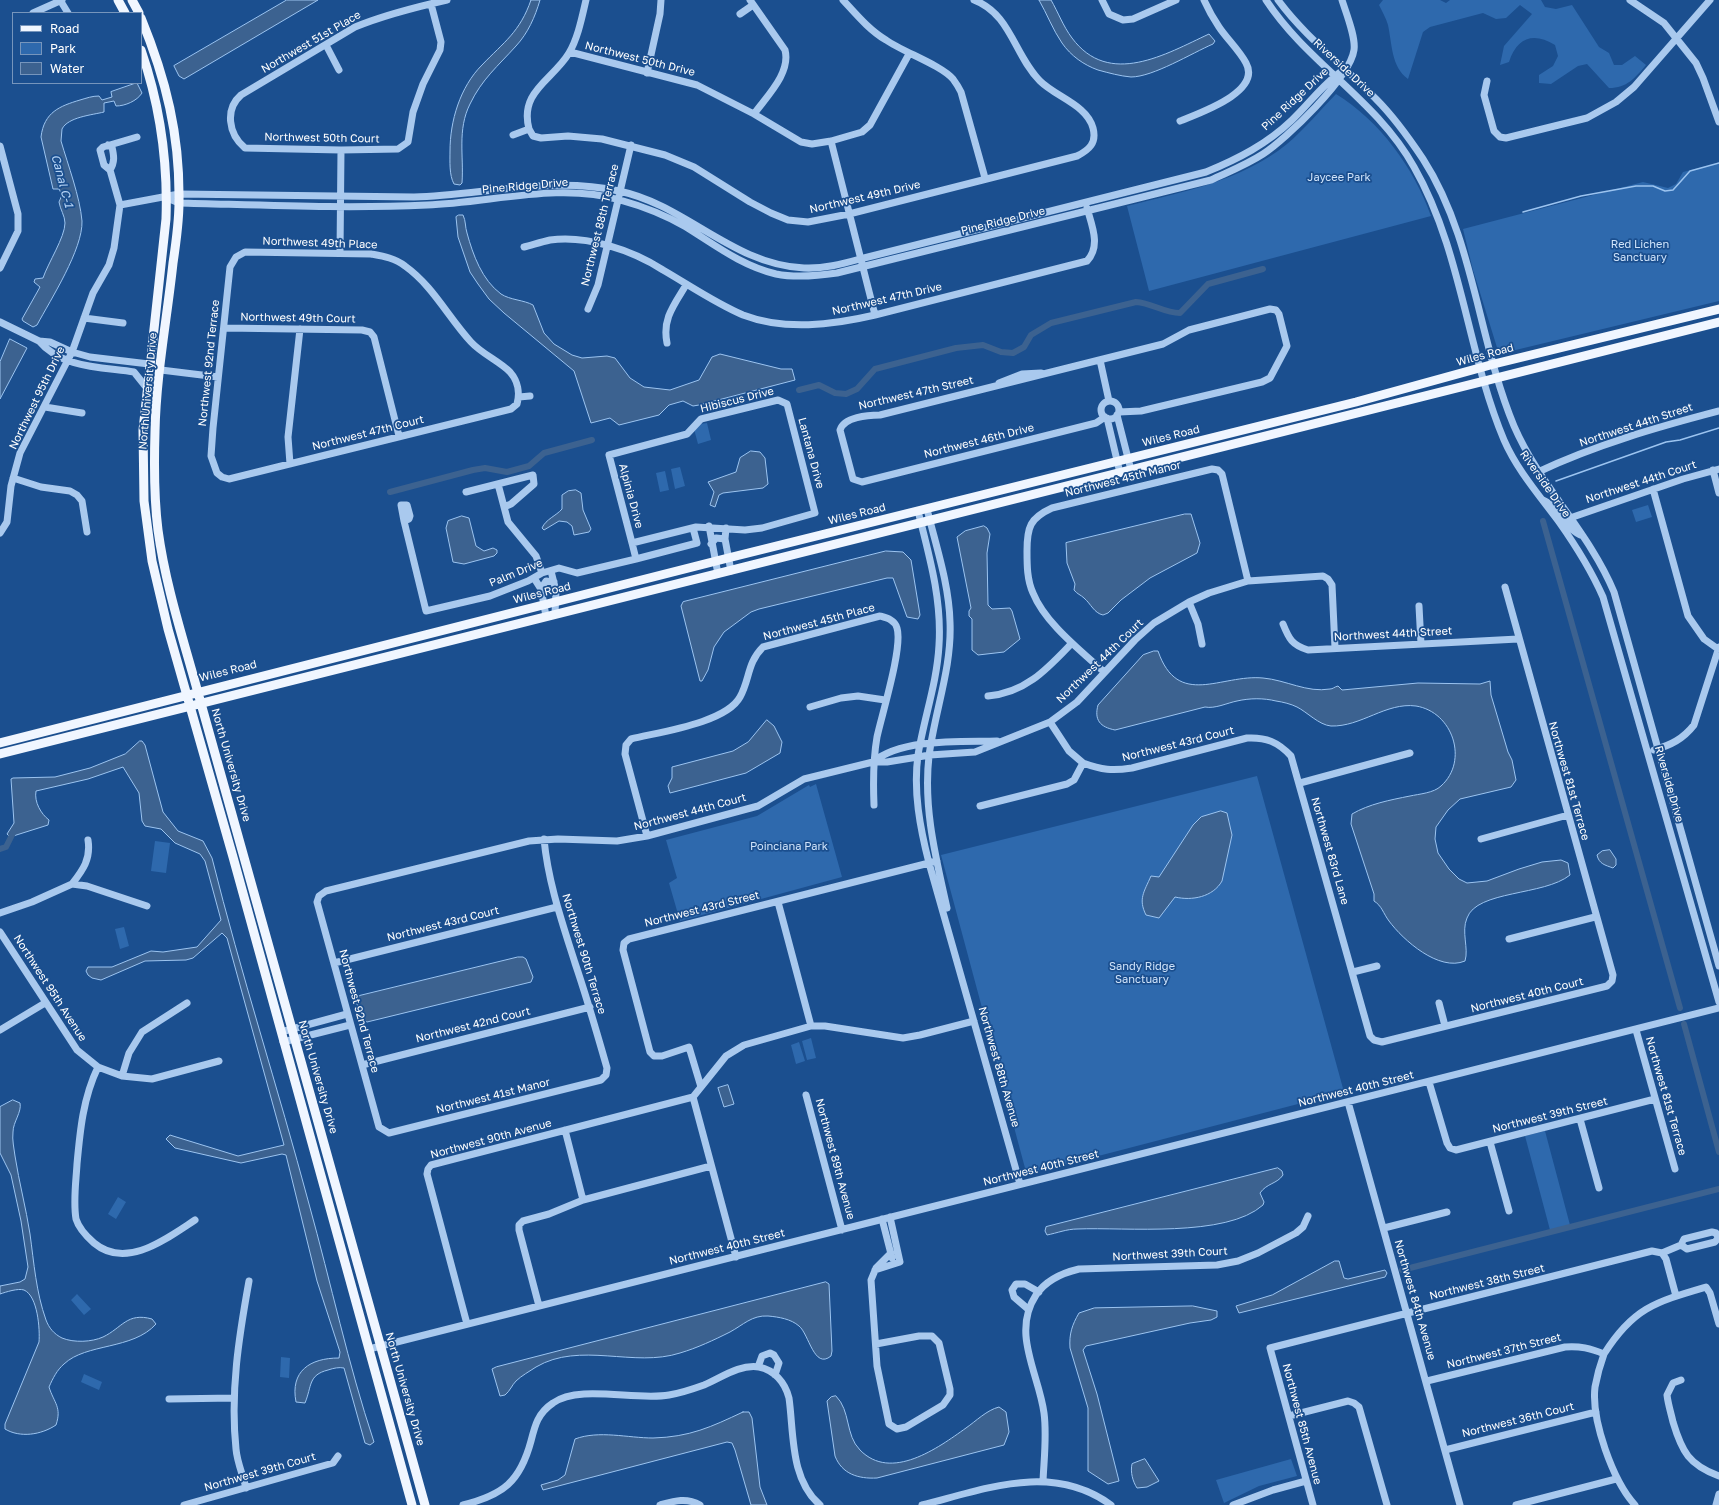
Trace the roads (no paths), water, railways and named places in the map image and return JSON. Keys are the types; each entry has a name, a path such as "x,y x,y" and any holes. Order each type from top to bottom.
{"main road":[{"path":"118,0 124,12"},
{"path":"132,0 138,12"},
{"name":"North University Drive","path":"142,21 162,72 171,110 178,163 179,199 155,431 155,475 158,528 177,617 197,692 426,1505"},
{"name":"North University Drive","path":"142,53 156,99 162,128 167,198 153,333 148,364 143,430 142,471 147,531 160,602 233,857 280,1032 412,1505"},
{"name":"Wiles Road","path":"0,743 186,694 1117,462 1481,369 1494,364 1719,309"},
{"name":"Wiles Road","path":"0,754 1719,322"},
{"path":"153,333 156,340 154,360 161,370"},
{"path":"148,364 154,374 155,388 158,396"},
{"path":"233,857 246,866"}],"street":[{"path":"35,12 61,0 67,12"},
{"name":"Northwest 51st Place","path":"240,144 233,133 230,111 234,101 241,95 355,27 374,19 447,0"},
{"path":"513,135 529,129 527,122 529,101 534,92 570,52 586,0"},
{"path":"647,73 660,14 661,0"},
{"path":"843,0 858,17 884,39 908,54 945,71 954,79 962,92 985,178"},
{"name":"Northwest 49th Drive","path":"529,129 533,136 541,138 582,137 602,139 665,154 694,167 750,202 788,220 808,222 849,214 985,178 1077,156 1086,152 1093,145 1094,129 1089,117 1082,109 1054,93 1040,80 1026,64 1007,27 996,12 974,0"},
{"path":"1102,0 1109,14 1115,18 1123,20 1134,19 1176,0"},
{"path":"1180,121 1220,103 1237,92 1247,83 1249,73 1247,64 1218,26 1204,0"},
{"name":"Riverside Drive","path":"1266,0 1290,32 1369,106 1396,139 1414,167 1430,198 1446,242 1481,369 1504,441 1515,462 1581,554 1594,575 1603,597 1719,1002"},
{"name":"Riverside Drive","path":"1278,0 1295,22 1376,99 1406,134 1424,161 1442,195 1455,227 1511,419 1526,452 1538,472 1603,566 1614,592 1658,749 1716,940 1719,966"},
{"path":"1342,0 1354,42 1351,58 1344,70"},
{"path":"1630,0 1664,23 1696,63 1719,122"},
{"path":"1487,81 1484,94 1494,131 1500,137 1506,138 1587,118 1599,113 1634,88 1710,0"},
{"path":"740,14 752,3 785,50 787,57 781,75 754,114"},
{"name":"Northwest 50th Court","path":"240,144 245,148 341,150 398,149 404,146 410,136 413,112 423,84 440,50 441,42 431,4"},
{"path":"326,45 339,70"},
{"name":"Northwest 50th Drive","path":"570,52 697,85 754,114 801,142 812,144 831,141 862,132 870,125 908,54"},
{"name":"Pine Ridge Drive","path":"179,199 442,196 561,185 587,186 620,191 667,208 736,249 772,264 804,268 818,268 860,259 1206,172 1233,161 1255,148 1284,127 1344,70"},
{"name":"Pine Ridge Drive","path":"167,198 341,206 443,205 562,192 587,194 618,199 647,208 684,226 732,256 761,270 778,274 805,276 837,273 1211,180 1249,162 1284,139 1332,89 1337,77"},
{"path":"108,145 138,137"},
{"path":"831,141 875,316"},
{"name":"Northwest 95th Drive","path":"0,533 7,522 13,478 20,453 72,352 93,293 109,265 114,248 120,205 110,170 104,165 100,150 108,145 112,147 114,155 114,164 110,170"},
{"name":"Northwest 88th Terrace","path":"588,309 598,285 631,145"},
{"path":"0,146 18,214 18,231 0,268"},
{"path":"340,253 341,150"},
{"path":"120,205 151,198 167,198"},
{"name":"Northwest 47th Drive","path":"524,247 550,240 572,240 607,246 644,259 686,285 743,315 773,322 807,325 841,323 875,316 1087,261 1092,256 1095,248 1095,240 1086,202"},
{"name":"Northwest 49th Place","path":"236,257 246,252 371,254 388,257 404,264 430,288 452,320 473,344 510,373 518,389 519,397"},
{"name":"Northwest 92nd Terrace","path":"217,473 212,456 218,377 230,267 236,257"},
{"path":"667,343 664,332 666,320 686,285"},
{"name":"Northwest 47th Street","path":"856,481 853,479 840,430 841,425 846,421 869,415 880,415 1032,378 1045,373 1162,344 1189,330 1270,309 1276,310 1279,314 1287,346 1270,378 1262,382 1141,411 1118,414"},
{"path":"84,318 123,323"},
{"path":"0,322 39,341 50,342 72,352 90,357 148,364"},
{"name":"Northwest 49th Court","path":"224,328 362,330 370,332 374,337 399,436"},
{"path":"290,464 288,438 300,329"},
{"path":"39,341 46,350 67,361 134,372 146,387"},
{"path":"1100,360 1109,401"},
{"path":"161,370 218,377"},
{"path":"519,397 530,396"},
{"name":"Northwest 47th Court","path":"217,473 222,477 229,479 290,464 511,408 517,404 519,397"},
{"name":"Hibiscus Drive","path":"609,455 687,434 701,419 778,400 783,401"},
{"name":"Lantana Drive","path":"726,528 745,530 762,528 815,513 787,404 783,401"},
{"path":"1120,473 1110,427 1102,413 1101,408 1104,403 1109,401 1117,404 1119,425 1131,470"},
{"path":"45,407 82,413"},
{"name":"Northwest 44th Street","path":"1538,472 1557,463 1634,435 1719,411"},
{"path":"1106,418 1113,418 1118,414"},
{"name":"Northwest 46th Drive","path":"856,481 862,482 1004,447 1096,423 1106,418"},
{"path":"1110,427 1119,425"},
{"name":"Alpinia Drive","path":"609,455 632,543"},
{"name":"Northwest 45th Manor","path":"1072,643 1041,609 1032,592 1028,572 1028,532 1035,518 1052,508 1212,468 1218,470 1222,474 1248,581"},
{"path":"1716,470 1719,492"},
{"name":"Northwest 44th Court","path":"1570,518 1653,489 1716,470"},
{"path":"466,492 533,475 534,484 511,504 504,507"},
{"path":"13,478 41,487 70,491 77,495 82,501 87,532"},
{"path":"498,484 508,522 536,556 542,573"},
{"path":"1648,752 1674,743 1686,735 1694,726 1719,648 1704,639 1688,616 1653,489"},
{"path":"1542,499 1551,503 1574,533 1583,536"},
{"name":"Northwest 88th Avenue","path":"927,509 948,600 950,627 947,673 931,744 928,798 937,861 956,956"},
{"name":"Northwest 88th Avenue","path":"918,511 937,595 940,635 936,676 918,756 918,799 929,863 1020,1184"},
{"name":"Palm Drive","path":"404,521 426,611 490,596 534,578 542,573 563,568 577,573 697,543 693,528"},
{"path":"636,559 632,543 693,528 709,526 726,528 725,539 730,571"},
{"path":"709,526 718,574"},
{"path":"712,544 716,538 725,539"},
{"path":"551,571 556,591 555,614"},
{"name":"Northwest 44th Court","path":"319,896 326,891 341,887 529,841 544,839 617,841 647,836 758,806 804,779 873,762 887,762 918,756 976,752 1050,722 1077,702 1135,640 1154,623 1189,602 1209,593 1248,581 1323,576 1328,579 1332,585 1335,648"},
{"path":"534,578 540,589 546,616"},
{"path":"540,589 546,581 554,582"},
{"name":"Northwest 81st Terrace","path":"1505,587 1595,917 1613,975 1612,981"},
{"path":"1189,602 1198,624 1202,644"},
{"path":"1419,606 1421,644"},
{"name":"Northwest 45th Place","path":"647,836 626,754 626,745 631,739 713,719 728,710 740,698 750,666 758,653 771,644 880,616 888,618 897,628 898,636 893,674 885,700"},
{"name":"Northwest 44th Street","path":"1283,624 1290,641 1296,646 1308,650 1518,639"},
{"path":"988,696 1001,695 1029,684 1044,672 1072,643 1104,672"},
{"path":"810,706 841,698 858,696 885,700 873,762 874,804"},
{"path":"980,806 1067,784 1074,780 1083,763 1070,751 1050,722"},
{"name":"Northwest 43rd Court","path":"1083,763 1102,770 1116,771 1247,738 1266,739 1275,742"},
{"name":"Northwest 44th Court","path":"873,762 882,754 920,745 1002,742"},
{"name":"Northwest 83rd Lane","path":"1275,742 1291,756 1300,783 1370,1036 1374,1040"},
{"path":"1300,783 1410,753"},
{"path":"1481,838 1568,815"},
{"name":"Northwest 90th Terrace","path":"544,839 546,863 557,907 590,1007 607,1068 606,1075"},
{"path":"0,913 38,900 72,884 85,868 90,850 88,840"},
{"name":"Northwest 43rd Street","path":"701,1088 689,1047 662,1056 654,1056 650,1052 623,950 624,943 629,939 937,861"},
{"path":"72,884 87,886 147,906"},
{"name":"Northwest 92nd Terrace","path":"319,896 317,902 347,1014 379,1127 383,1131"},
{"path":"778,902 811,1026"},
{"name":"Northwest 43rd Court","path":"334,963 557,907"},
{"path":"1509,939 1595,917"},
{"name":"Northwest 95th Avenue","path":"0,932 77,1050 98,1068 122,1076 152,1079 218,1062"},
{"path":"1353,972 1377,966"},
{"name":"Northwest 40th Court","path":"1374,1040 1382,1042 1607,986 1612,981"},
{"path":"0,1030 45,1003"},
{"path":"122,1076 129,1053 142,1032 187,1003"},
{"path":"1439,1003 1445,1026"},
{"name":"Northwest 42nd Court","path":"362,1065 590,1007"},
{"name":"Northwest 40th Street","path":"369,1349 1719,1008"},
{"path":"280,1032 347,1014"},
{"path":"736,1257 693,1097 726,1056 744,1045 811,1026 825,1026 903,1038 974,1021"},
{"path":"283,1042 350,1025"},
{"name":"Northwest 81st Terrace","path":"1636,1030 1675,1169"},
{"path":"98,1068 86,1097 78,1154 75,1204 76,1220 81,1230 96,1245 107,1251 128,1254 151,1247 195,1220"},
{"name":"Northwest 41st Manor","path":"383,1131 389,1133 578,1086 601,1080 606,1075"},
{"name":"Northwest 39th Street","path":"1429,1082 1447,1143 1450,1148 1456,1150 1655,1099"},
{"name":"Northwest 89th Avenue","path":"806,1095 842,1230"},
{"name":"Northwest 90th Avenue","path":"467,1324 428,1174 428,1169 431,1165 693,1097"},
{"name":"Northwest 84th Avenue","path":"1348,1102 1460,1505"},
{"path":"1580,1119 1599,1188"},
{"path":"565,1130 583,1200"},
{"path":"1490,1142 1509,1211"},
{"path":"539,1306 519,1230 519,1225 523,1221 549,1214 583,1200 711,1166"},
{"path":"1384,1228 1446,1212"},
{"name":"Northwest 39th Court","path":"1028,1309 1046,1284 1063,1274 1079,1269 1217,1265 1238,1261 1258,1253 1296,1233 1303,1227 1308,1216"},
{"path":"886,1218 894,1264"},
{"path":"875,1270 900,1262 886,1218"},
{"name":"Northwest 38th Street","path":"1270,1348 1652,1251 1662,1253 1681,1245"},
{"path":"876,1344 918,1336 932,1336 939,1343 950,1389 950,1395 943,1405 906,1427 897,1429 889,1424 877,1366 872,1280 875,1270 891,1253"},
{"path":"1662,1253 1666,1259 1676,1296"},
{"path":"246,1488 236,1450 234,1398 237,1348 249,1281"},
{"path":"1039,1292 1025,1284 1016,1284 1012,1290 1014,1297 1028,1309 1025,1325 1027,1344 1042,1399 1046,1427 1043,1481"},
{"path":"1635,1505 1616,1479 1596,1412 1595,1388 1604,1354 1616,1335 1629,1320 1655,1304 1706,1287 1710,1293 1719,1324"},
{"name":"Northwest 37th Street","path":"1426,1381 1565,1346 1590,1348 1604,1354"},
{"name":"Northwest 85th Avenue","path":"1270,1348 1313,1505"},
{"path":"758,1367 762,1356 770,1353 774,1354 779,1363 775,1375"},
{"path":"463,1505 498,1493 514,1481 524,1462 538,1418 545,1409 560,1399 578,1395 668,1395 693,1389 736,1370 750,1367 758,1367 775,1375 788,1392 799,1475 808,1492 820,1505"},
{"path":"1682,1380 1673,1383 1669,1388 1667,1395 1678,1438 1691,1461 1702,1470 1719,1476"},
{"path":"170,1398 234,1398"},
{"path":"1289,1416 1348,1401 1359,1407 1387,1505"},
{"name":"Northwest 36th Court","path":"1445,1450 1596,1412"},
{"name":"Northwest 39th Court","path":"184,1505 332,1463 338,1456"},
{"path":"1516,1505 1616,1479"},
{"path":"922,1505 1003,1484 1043,1481 1070,1485 1083,1490 1111,1505"},
{"path":"1233,1505 1273,1490 1306,1481"},
{"path":"1716,1505 1719,1494"},
{"path":"660,1505 679,1500 688,1500 700,1505"}],"water":[{"path":"287,0 318,0 184,79 179,76 174,66"},
{"path":"531,0 540,0 528,30 516,46 485,80 470,104 462,133 462,183 460,185 454,184 450,168 450,140 454,116 462,94 474,74 511,36 527,11"},
{"path":"1039,0 1051,0 1072,38 1087,53 1103,61 1120,64 1138,62 1175,50 1209,34 1215,41 1213,44 1150,73 1131,77 1114,74 1088,66 1069,52 1059,38"},
{"name":"Canal C-1","path":"138,84 142,93 134,101 127,104 116,106 114,101 104,103 104,112 75,119 65,125 62,129 61,141 81,212 81,232 72,259 58,288 37,325 33,327 22,319 40,287 34,282 35,279 43,278 59,243 65,223 59,202 62,195 59,189 53,189 41,137 43,128 49,116 54,111 66,105 94,96 99,96 102,100 112,97 111,92"},
{"path":"463,215 475,258 489,282 501,294 533,305 544,333 554,344 572,355 582,358 607,356 615,358 630,378 644,387 670,390 699,380 712,357 720,354 781,369 792,369 795,380 699,405 693,406 683,401 669,405 659,415 619,425 610,418 591,423 574,371 489,299 470,272 458,237 456,217"},
{"path":"10,339 27,348 0,399 0,362"},
{"path":"751,451 760,452 765,458 768,484 763,488 723,493 719,495 715,507 710,505 714,492 708,482 736,472 740,458"},
{"path":"576,490 581,493 583,510 591,529 589,532 574,535 572,526 567,522 559,521 544,530 542,528 546,522 562,509 562,495 568,491"},
{"path":"1185,514 1191,514 1200,543 1197,553 1150,578 1121,600 1108,613 1103,615 1097,612 1084,598 1076,593 1074,590 1075,584 1067,563 1066,543"},
{"path":"462,516 469,518 476,546 484,551 493,548 497,550 497,553 494,556 464,564 453,562 446,528 448,521"},
{"path":"984,526 990,534 987,553 988,605 992,609 1010,608 1020,639 1004,652 978,655 972,650 972,619 969,616 969,611 971,608 957,537 965,531"},
{"path":"886,551 903,552 911,560 920,615 918,619 907,617 893,578 887,578 759,609 751,612 724,632 714,647 708,670 702,681 700,681 681,606 683,602"},
{"path":"1158,651 1167,669 1177,679 1189,684 1202,685 1247,678 1263,678 1305,688 1321,690 1331,689 1338,686 1342,690 1418,683 1480,684 1490,681 1491,695 1508,752 1512,760 1516,780 1511,787 1460,799 1448,810 1436,827 1435,839 1438,853 1449,869 1459,879 1467,883 1487,881 1542,862 1561,860 1568,863 1570,875 1559,882 1544,887 1484,902 1473,909 1465,923 1465,961 1455,963 1444,962 1433,958 1412,945 1403,937 1389,921 1379,905 1374,901 1374,894 1351,824 1352,814 1365,808 1387,801 1430,792 1441,786 1449,776 1454,764 1455,751 1453,739 1448,727 1429,710 1416,706 1394,708 1353,723 1331,726 1322,723 1301,709 1292,705 1271,700 1257,699 1242,700 1221,706 1205,707 1115,730 1102,725 1099,722 1097,715 1098,705 1143,655"},
{"path":"767,720 774,726 782,742 780,753 746,773 670,793 668,786 672,778 672,767 733,751 748,742"},
{"path":"140,741 142,741 145,745 163,812 178,831 203,841 212,858 235,945 297,1161 356,1383 374,1442 370,1445 365,1443 344,1368 332,1369 317,1375 312,1382 305,1403 296,1402 296,1382 299,1374 304,1368 319,1361 339,1358 340,1352 317,1281 286,1155 282,1154 241,1163 175,1148 166,1139 170,1135 238,1156 284,1145 227,938 222,933 193,958 186,960 145,961 101,980 92,978 86,971 88,967 112,967 151,951 163,952 197,947 221,920 205,861 200,854 175,843 161,829 145,826 142,821 139,793 123,767 88,779 36,791 37,803 43,814 49,820 48,825 10,837 7,834 14,823 11,779 55,777 90,768 125,754"},
{"path":"1221,811 1227,813 1232,835 1222,881 1213,891 1208,894 1195,898 1175,897 1159,918 1146,915 1142,900 1144,891 1151,876 1159,877 1193,825 1201,817"},
{"path":"1610,850 1616,859 1616,865 1613,868 1601,862 1597,855 1602,851"},
{"path":"523,957 526,959 533,977 531,982 367,1022 362,1019 357,1004 359,996"},
{"path":"728,1085 734,1104 724,1107 718,1088"},
{"path":"13,1100 20,1103 19,1113 13,1128 18,1176 28,1224 38,1288 46,1320 49,1326 54,1333 62,1338 72,1341 83,1341 103,1337 131,1319 143,1317 152,1319 156,1324 135,1338 123,1343 97,1349 73,1357 64,1364 55,1374 49,1387 58,1409 58,1419 56,1425 44,1431 30,1434 17,1434 5,1429 5,1424 39,1342 37,1314 29,1293 24,1290 12,1290 0,1294 0,1286 20,1282 25,1279 28,1267 21,1221 11,1175 0,1153 0,1107"},
{"path":"1278,1168 1282,1171 1283,1175 1281,1178 1266,1187 1260,1193 1264,1202 1263,1205 1246,1215 1225,1222 1201,1227 1174,1229 1073,1229 1047,1235 1045,1231 1046,1227"},
{"path":"1335,1261 1339,1261 1344,1278 1348,1279 1385,1270 1387,1273 1385,1277 1239,1313 1236,1306 1272,1295"},
{"path":"826,1282 829,1284 832,1351 831,1356 825,1359 816,1355 803,1330 799,1326 789,1320 762,1316 748,1321 712,1341 680,1353 662,1357 644,1358 589,1355 571,1356 553,1360 536,1367 523,1375 505,1395 500,1396 492,1369 496,1367"},
{"path":"1193,1306 1217,1311 1217,1317 1211,1320 1190,1323 1086,1346 1083,1350 1097,1394 1119,1481 1108,1484 1088,1471 1088,1408 1070,1348 1074,1322 1079,1313 1094,1308"},
{"path":"836,1396 844,1409 855,1444 872,1459 886,1463 900,1462 928,1452 955,1436 995,1408 999,1407 1006,1412 1009,1432 1004,1445 877,1478 863,1478 846,1471 835,1456 827,1401 831,1397"},
{"path":"743,1412 749,1412 752,1418 760,1487 767,1505 751,1505 735,1450 732,1443 727,1442 543,1490 541,1485 558,1480 565,1475 575,1439 594,1435 614,1435 643,1438 678,1436 710,1427"},
{"path":"1145,1459 1159,1481 1147,1487 1137,1488 1132,1477 1132,1464"}],"waterway":[{"path":"1523,212 1581,196 1636,186 1653,186 1665,191 1673,190 1690,171 1719,163"},
{"path":"799,390 819,385 835,393 846,394 857,389 875,369 956,348 983,345 1001,352 1013,353 1024,347 1031,335 1051,323 1136,302 1174,313 1180,313 1208,284 1263,269"},
{"path":"1556,481 1666,442 1680,440 1719,428"},
{"path":"390,492 473,470 485,468 507,472 529,466 544,453 592,440"},
{"path":"1543,521 1680,1008"},
{"path":"0,849 6,847 14,831"},
{"path":"1684,1024 1719,1152"},
{"path":"1402,1270 1719,1189"}],"park label":[{"name":"Jaycee Park","path":"1339,178"},
{"name":"Red Lichen Sanctuary","path":"1640,251"},
{"name":"Poinciana Park","path":"789,847"},
{"name":"Sandy Ridge Sanctuary","path":"1142,973"}]}
